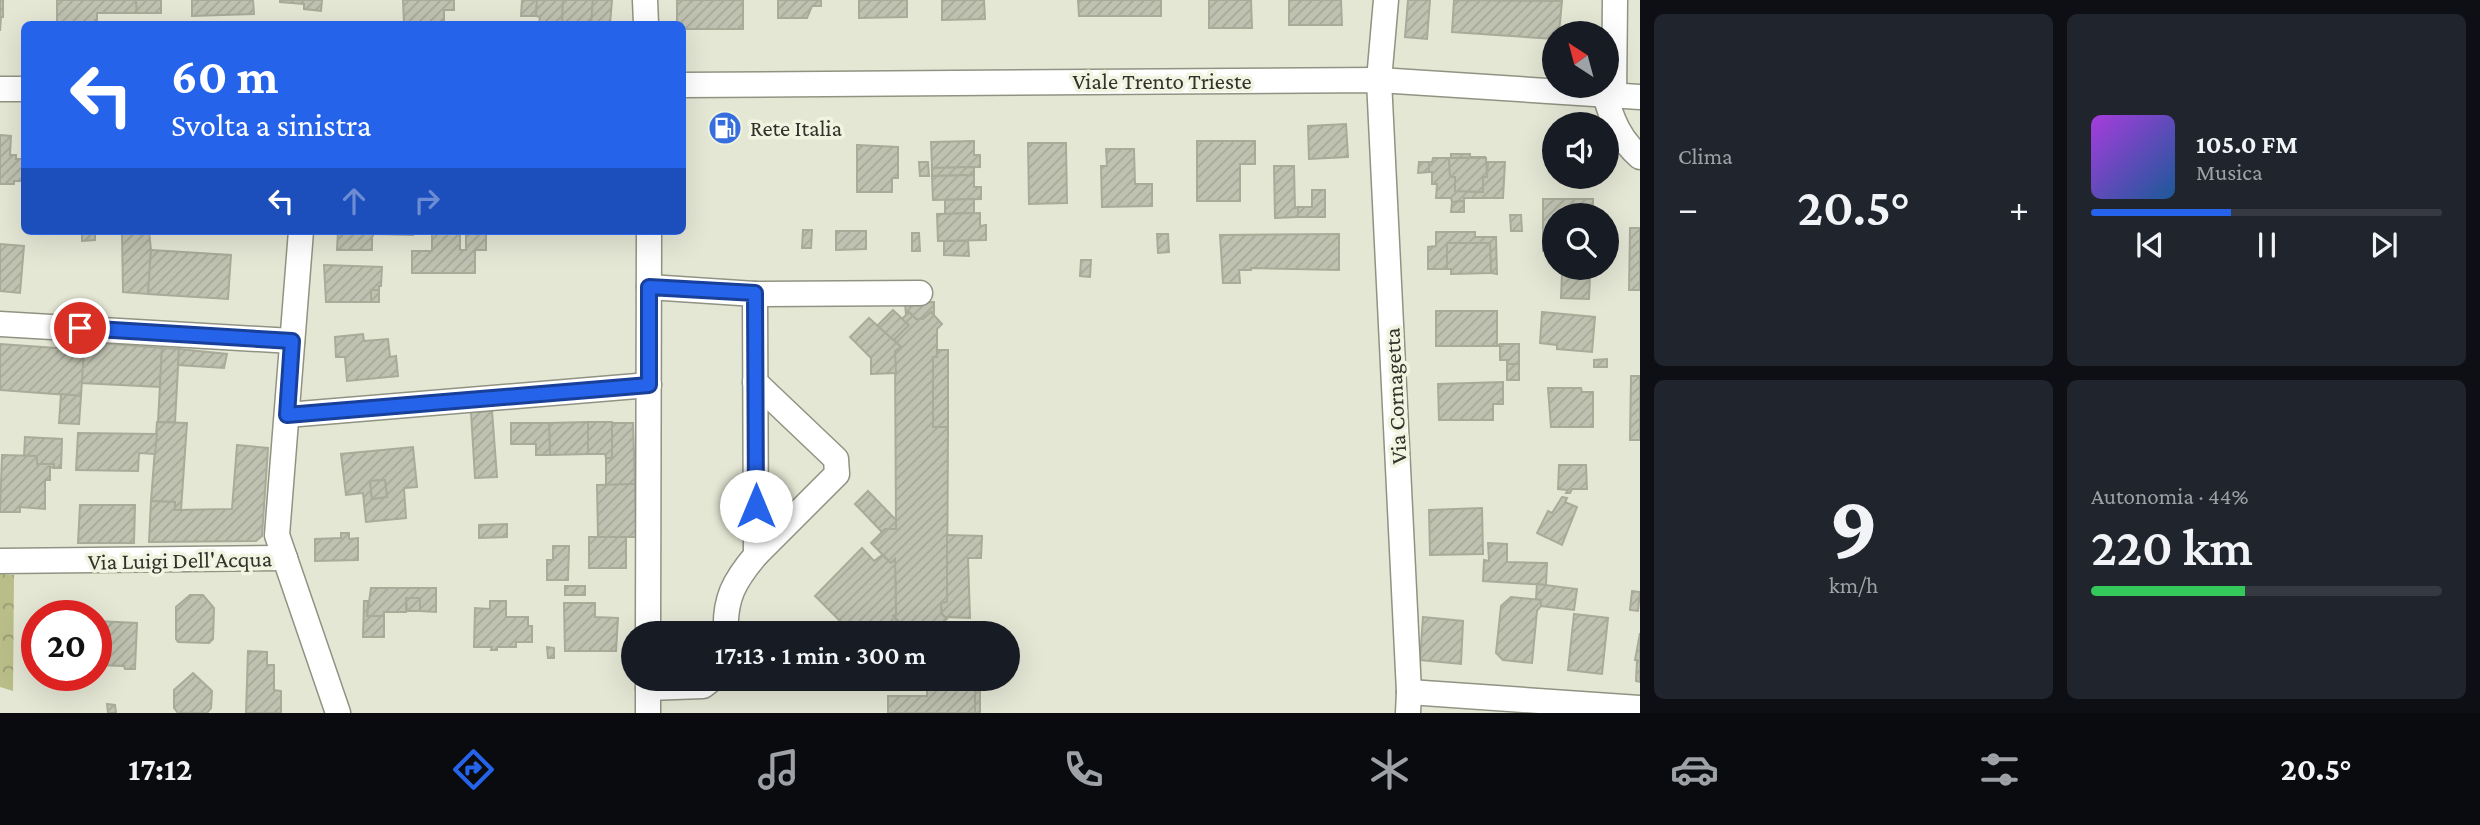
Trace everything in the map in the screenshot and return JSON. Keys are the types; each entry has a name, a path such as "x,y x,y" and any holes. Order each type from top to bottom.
{"street":[{"path":"646,0 646,21"},
{"name":"Via Cornagetta","path":"1386,0 1379,80 1409,703"},
{"path":"1614,21 1615,0"},
{"name":"Viale Trento Trieste","path":"686,85 1379,80 1542,91"},
{"path":"0,89 21,89"},
{"name":"Viale Trento Trieste","path":"1619,96 1640,97"},
{"path":"1609,98 1613,123 1630,149 1640,158"},
{"name":"Via Luigi Dell'Acqua","path":"0,561 285,558 277,536 301,235"},
{"path":"649,235 649,621"},
{"path":"649,287 755,293 920,293"},
{"path":"755,293 756,555"},
{"path":"0,324 292,341"},
{"path":"725,621 724,612 735,580 756,555 837,474 836,459 755,382"},
{"path":"287,415 649,385"},
{"path":"285,558 338,713"},
{"path":"648,691 648,713"},
{"path":"1409,703 1640,708"}],"green space":[{"path":"0,574 14,575 13,691 0,687"}],"building":[{"path":"0,0 3,0 3,17 0,31"},
{"path":"57,0 136,0 137,13 97,13 97,21 57,21"},
{"path":"136,0 161,0 161,13 137,13"},
{"path":"192,0 253,0 254,14 192,16"},
{"path":"280,0 322,0 321,11 304,9 304,4"},
{"path":"403,0 454,0 454,10 444,10 444,21 404,21"},
{"path":"522,0 537,0 536,16 521,16"},
{"path":"537,0 563,0 562,21 539,21 540,17 536,16"},
{"path":"563,0 593,0 591,21 562,21"},
{"path":"593,0 612,0 610,21 591,21"},
{"path":"677,0 743,0 743,29 686,29 686,21 677,21"},
{"path":"778,0 821,0 821,6 812,6 807,18 778,18"},
{"path":"859,0 907,0 907,17 859,18"},
{"path":"942,0 984,0 985,19 942,20"},
{"path":"1078,0 1161,0 1161,16 1079,16"},
{"path":"1209,0 1251,0 1252,28 1209,28"},
{"path":"1289,0 1341,0 1342,25 1289,25"},
{"path":"1408,0 1430,0 1427,39 1405,37"},
{"path":"1454,0 1562,1 1560,21 1542,21 1542,38 1452,32"},
{"path":"1346,124 1348,157 1309,159 1308,126"},
{"path":"0,135 11,136 10,155 21,159 21,181 0,184"},
{"path":"974,141 974,155 980,155 980,167 932,168 931,142"},
{"path":"1197,141 1255,141 1255,164 1240,164 1240,201 1197,201"},
{"path":"1028,143 1066,143 1067,203 1029,204"},
{"path":"857,145 898,147 898,178 892,178 892,192 857,192"},
{"path":"1106,149 1134,149 1135,184 1152,184 1152,206 1102,207 1101,166 1107,166"},
{"path":"1451,154 1486,157 1451,158"},
{"path":"1433,158 1449,158 1450,177 1455,177 1455,191 1483,192 1483,177 1487,177 1488,162 1505,162 1503,198 1464,198 1464,201 1452,202 1451,198 1436,198 1437,184 1432,184 1429,162 1432,162"},
{"path":"1449,158 1486,158 1487,177 1483,177 1483,192 1455,191 1455,177 1450,177"},
{"path":"919,162 928,162 929,176 920,176"},
{"path":"1419,162 1429,162 1429,172 1418,173"},
{"path":"1274,166 1294,166 1295,208 1298,207 1298,217 1275,218"},
{"path":"974,167 974,175 932,176 932,168"},
{"path":"974,175 974,187 981,187 981,199 933,200 932,176"},
{"path":"1312,190 1325,190 1325,217 1298,217 1298,207 1312,207"},
{"path":"974,199 974,213 945,214 945,200"},
{"path":"1543,199 1593,199 1593,203 1543,203"},
{"path":"1464,201 1464,212 1451,212 1452,202"},
{"path":"980,213 980,226 986,225 986,240 938,241 937,214"},
{"path":"1510,215 1521,215 1522,231 1511,231"},
{"path":"1630,228 1640,228 1640,290 1629,290"},
{"path":"803,230 812,230 811,248 802,248"},
{"path":"836,231 866,231 866,249 836,250"},
{"path":"1436,232 1475,232 1475,237 1496,237 1497,274 1491,273 1490,243 1447,243 1447,269 1428,269 1428,247 1436,246"},
{"path":"912,233 919,233 920,251 912,251"},
{"path":"1157,234 1168,234 1169,252 1158,253"},
{"path":"1339,234 1339,270 1251,268 1239,270 1240,283 1223,283 1220,235"},
{"path":"82,235 95,235 95,240 82,241"},
{"path":"122,235 149,235 148,294 123,292"},
{"path":"338,235 373,235 372,250 337,250"},
{"path":"432,235 460,235 460,250 466,250 466,235 486,235 486,250 475,250 475,273 412,273 412,251 432,251"},
{"path":"944,241 968,241 969,256 944,255"},
{"path":"1447,243 1490,243 1491,273 1451,274 1451,269 1447,269"},
{"path":"0,244 24,246 20,293 0,291"},
{"path":"151,250 231,255 228,299 148,294"},
{"path":"1081,260 1091,260 1090,277 1080,276"},
{"path":"324,265 382,267 381,286 379,290 371,290 371,302 326,302"},
{"path":"1562,280 1590,280 1589,299 1561,298"},
{"path":"371,290 379,290 379,302 371,302"},
{"path":"934,302 934,313 931,312 923,319 916,319 909,312 906,315 905,303"},
{"path":"893,310 909,325 893,341 877,326"},
{"path":"1436,311 1497,311 1497,344 1500,346 1436,346"},
{"path":"909,312 916,319 923,319 931,312 942,324 937,329 937,357 933,357 933,427 948,427 947,602 941,603 942,614 947,619 944,621 898,621 893,616 896,614 895,559 891,563 871,543 885,529 896,529 895,351 901,347 894,340 909,325 902,319"},
{"path":"1542,312 1595,317 1592,352 1557,349 1557,345 1540,343"},
{"path":"869,318 901,347 895,351 896,373 871,374 871,358 850,337"},
{"path":"363,334 364,341 388,339 390,357 396,356 398,376 347,381 345,357 336,357 335,337"},
{"path":"84,342 162,348 160,387 81,383"},
{"path":"0,344 84,350 81,396 0,390"},
{"path":"1500,344 1519,344 1519,364 1507,364 1507,360 1500,360"},
{"path":"162,348 179,349 175,422 158,422"},
{"path":"179,349 227,354 224,368 178,365"},
{"path":"937,350 948,350 948,427 933,427 933,357 937,357"},
{"path":"1607,359 1607,367 1594,367 1594,360"},
{"path":"1507,364 1519,364 1519,380 1507,380"},
{"path":"1631,376 1640,376 1640,440 1630,440"},
{"path":"1503,382 1503,404 1493,404 1493,420 1439,420 1438,384"},
{"path":"1548,388 1581,388 1582,392 1593,392 1593,427 1551,427"},
{"path":"61,394 81,396 79,424 59,423"},
{"path":"492,411 497,477 475,478 471,412"},
{"path":"157,422 187,423 181,510 175,510 175,502 151,501"},
{"path":"588,422 588,454 550,455 549,423"},
{"path":"588,422 612,422 612,458 606,458 605,454 588,454"},
{"path":"511,423 549,423 550,455 536,455 536,444 511,444"},
{"path":"612,423 633,423 635,484 606,485 606,458 612,458"},
{"path":"78,433 157,434 155,454 139,453 138,471 76,470"},
{"path":"25,437 62,439 61,468 54,468 54,464 37,464 37,456 24,456"},
{"path":"237,445 268,448 262,536 256,541 149,542 151,501 175,502 175,510 232,509"},
{"path":"413,447 417,487 404,488 406,518 366,522 363,493 346,495 341,454","holes":["385,480 387,497 372,499 370,481"]},
{"path":"2,455 37,456 37,464 54,464 54,468 50,467 50,480 45,480 45,509 20,507 20,512 0,512"},
{"path":"1559,465 1586,465 1587,489 1572,489 1570,493 1566,493 1568,490 1558,489"},
{"path":"385,480 387,497 372,499 370,481"},
{"path":"635,484 636,537 598,537 597,485"},
{"path":"868,491 896,520 896,529 885,529 882,532 855,504"},
{"path":"1562,497 1567,498 1565,502 1577,507 1562,545 1537,533 1548,511 1552,513"},
{"path":"80,505 135,505 134,543 78,543"},
{"path":"1482,508 1483,554 1430,555 1429,510"},
{"path":"507,524 507,537 479,538 479,525"},
{"path":"341,533 349,533 349,539 358,538 358,560 315,561 315,539 341,538"},
{"path":"947,535 982,536 981,558 968,558 970,618 945,617 942,614 941,603 947,602"},
{"path":"589,537 626,537 626,568 589,568"},
{"path":"1488,543 1507,544 1507,562 1547,563 1546,585 1483,581 1484,560 1489,561"},
{"path":"553,546 569,546 568,580 547,580 547,560 553,560"},
{"path":"862,548 874,561 882,555 891,563 895,559 896,614 893,616 896,621 840,621 815,596"},
{"path":"1537,584 1577,589 1574,610 1541,606 1541,600 1536,599"},
{"path":"565,586 585,586 585,595 565,595"},
{"path":"371,588 436,588 436,612 420,611 420,598 406,598 406,612 384,612 384,616 367,616"},
{"path":"1632,591 1640,592 1638,611 1630,610"},
{"path":"190,595 203,595 214,608 213,639 209,643 178,642 176,639 176,607"},
{"path":"1511,597 1541,600 1537,611 1532,663 1503,660 1496,653 1501,606"},
{"path":"406,598 420,598 420,611 407,611"},
{"path":"364,601 368,601 367,616 384,616 384,637 363,637"},
{"path":"490,601 506,601 506,617 528,617 528,626 532,626 532,642 516,642 516,647 497,647 497,650 491,650 492,647 474,647 475,608 490,609"},
{"path":"564,603 595,603 595,617 618,618 616,651 565,651"},
{"path":"1574,614 1608,618 1602,674 1568,670"},
{"path":"1423,617 1463,621 1461,664 1420,660"},
{"path":"112,622 137,623 135,669 125,669 124,666 112,666"},
{"path":"1640,633 1640,682 1636,681 1635,660"},
{"path":"547,647 554,648 554,658 548,658"},
{"path":"248,651 267,652 267,665 274,665 274,690 281,691 281,713 246,713"},
{"path":"193,673 212,691 211,708 207,713 178,713 174,708 174,690"},
{"path":"927,691 975,691 975,713 888,713 888,696 927,696"},
{"path":"975,691 980,691 980,713 975,713"},
{"path":"107,704 115,705 116,713 108,713"}],"place":[{"name":"Rete Italia","path":"725,128"}],"route":[{"path":"80,328 292,341 287,415 649,385 649,287 755,293 756,506"}]}
